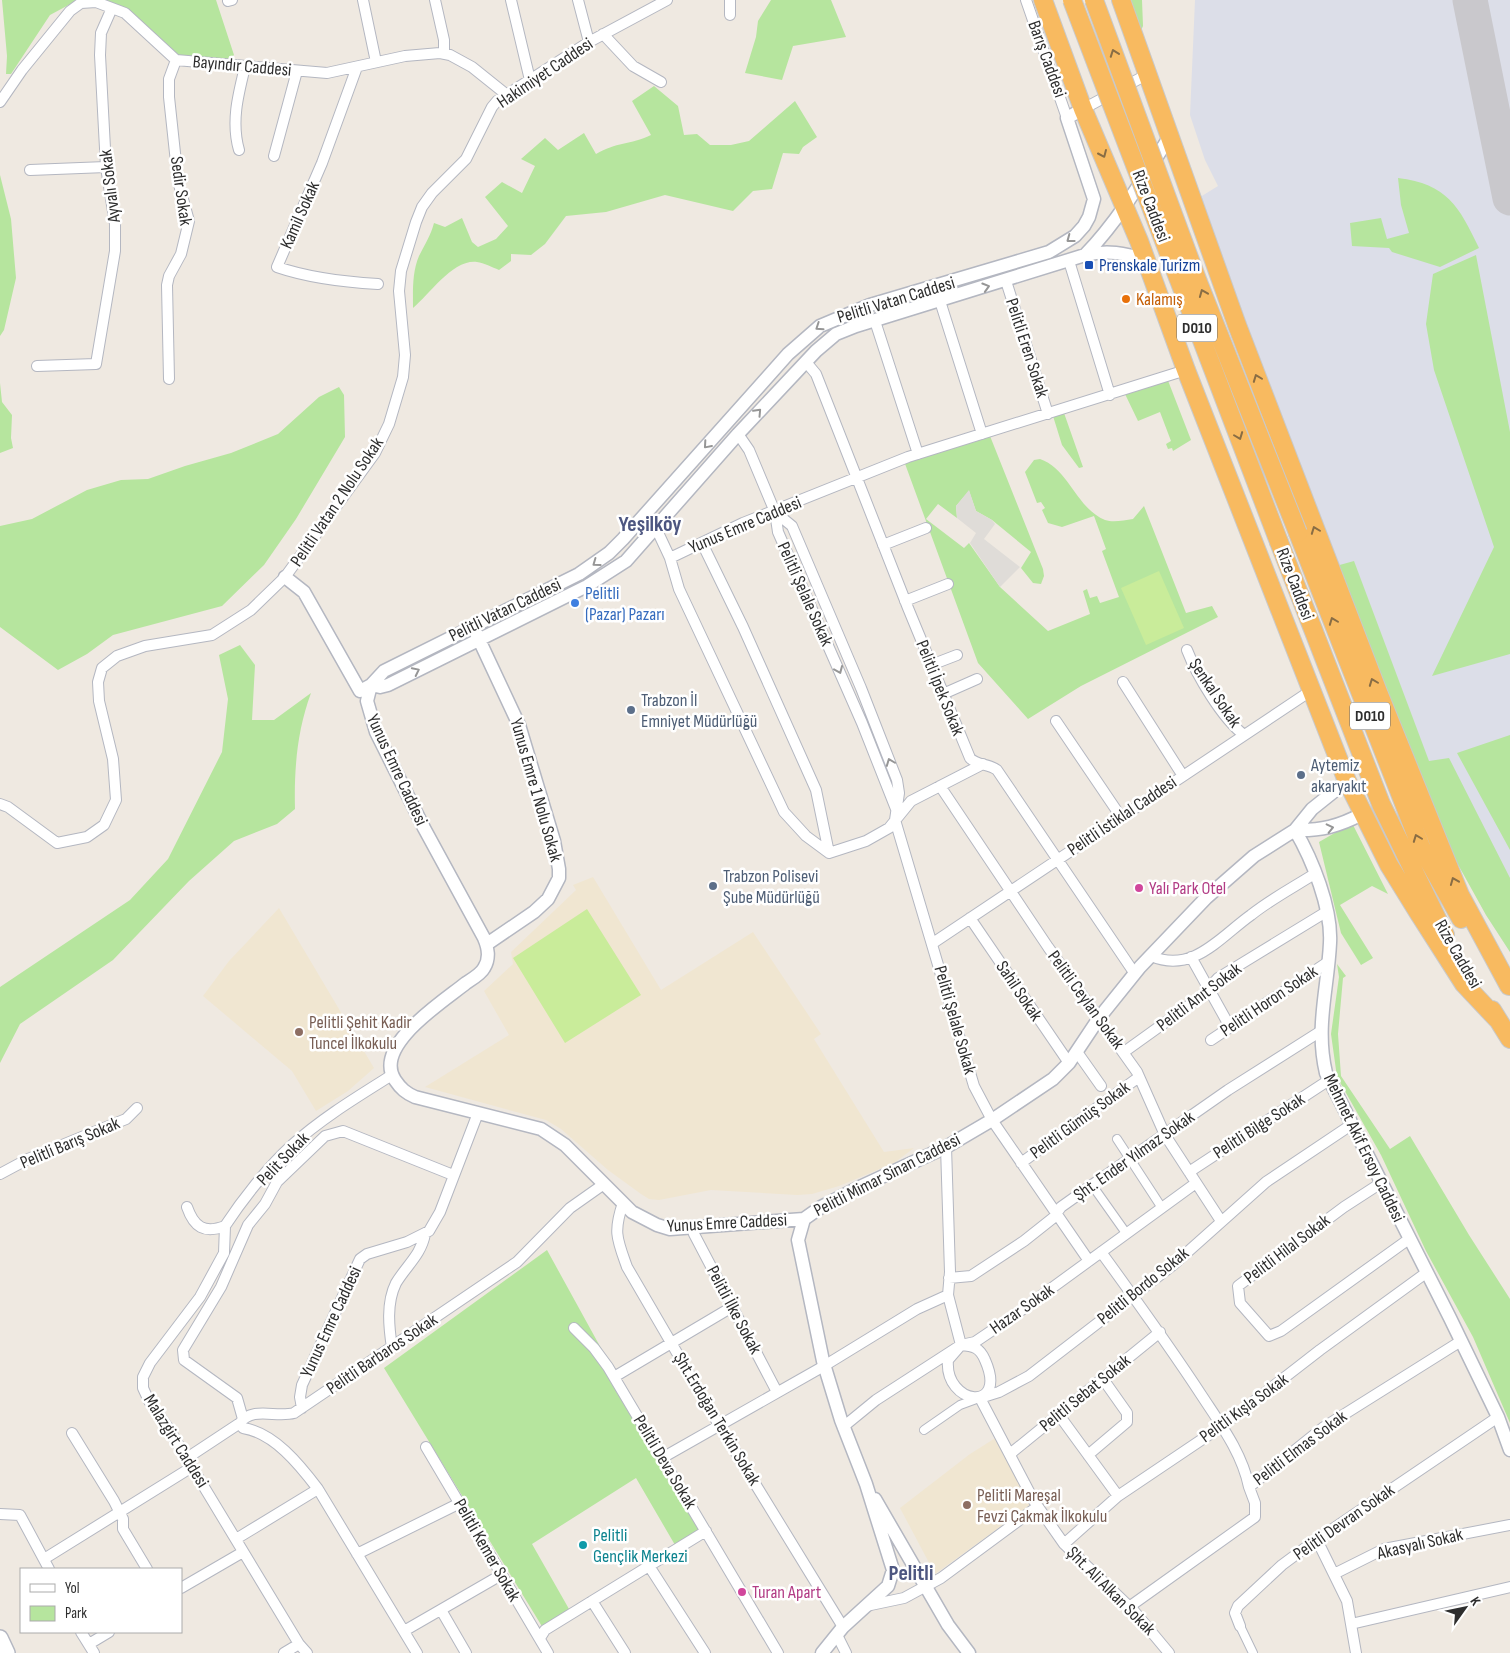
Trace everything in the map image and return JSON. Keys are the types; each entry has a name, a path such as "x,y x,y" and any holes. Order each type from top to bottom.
{"highway":[{"path":"1043,0 1092,130 1125,205 1186,370 1347,781 1362,814 1390,865 1464,984 1497,1019"},
{"name":"Rize Caddesi","path":"1072,0 1381,804 1455,955 1510,1039"},
{"name":"Rize Caddesi","path":"1094,0 1198,282 1421,846 1447,897 1474,939 1510,987"},
{"path":"1121,0 1237,325 1384,710 1460,896 1510,987"},
{"path":"1112,175 1126,180 1143,178"}],"main road":[{"path":"0,1638 7,1653"}],"street":[{"path":"363,0 376,62"},
{"path":"435,0 444,40 444,54"},
{"path":"511,0 530,80"},
{"path":"578,0 589,42"},
{"name":"Hakimiyet Caddesi","path":"401,310 401,271 422,207 432,193 466,159 492,107 497,101 652,4 667,0"},
{"path":"730,0 730,15"},
{"name":"Barış Caddesi","path":"1026,0 1067,118"},
{"name":"Bayındır Caddesi","path":"0,102 22,70 70,11 81,3 96,2 125,13 176,60 327,73 405,56 444,54 472,67 507,95"},
{"name":"Ayvalı Sokak","path":"37,366 96,364 115,251 115,224 106,167 101,95 101,40 105,21 112,8"},
{"path":"603,34 632,66 661,82"},
{"name":"Sedir Sokak","path":"169,379 167,285 169,276 181,254 189,221 178,181 169,97 169,79 176,60"},
{"path":"239,150 235,136 236,101 245,67"},
{"name":"Kamil Sokak","path":"357,67 343,111 277,267 354,283 378,284"},
{"path":"274,156 298,71"},
{"path":"1067,118 1148,74"},
{"path":"1092,130 1096,109 1108,96"},
{"name":"Pelitli Vatan Caddesi","path":"371,685 384,671 579,574 609,553 648,512 788,354 820,326 870,306 1049,252 1075,236 1089,217 1094,199 1067,118"},
{"path":"1085,255 1100,240 1125,205 1170,136"},
{"path":"30,170 106,167"},
{"path":"1085,255 1103,251 1121,252 1146,260"},
{"name":"Pelitli Vatan Caddesi","path":"655,526 738,434 826,341 836,334 1085,255"},
{"path":"1069,261 1110,395"},
{"name":"Pelitli Eren Sokak","path":"1006,281 1048,414"},
{"path":"940,301 982,434"},
{"name":"Pelitli Vatan 2 Nolu Sokak","path":"285,578 370,460 390,424 404,377 405,355 401,310"},
{"path":"875,321 918,454"},
{"name":"Pelitli İpek Sokak","path":"806,362 816,374 905,601 970,758 976,764 983,764 997,770 1135,974"},
{"name":"Yunus Emre Caddesi","path":"487,944 376,732 367,701 371,685 380,687 388,685 614,571 626,561 655,526 670,558 743,523 775,512 918,454 1186,370"},
{"path":"738,434 750,450 775,512"},
{"path":"648,512 655,526"},
{"name":"Pelitli Şelale Sokak","path":"775,512 778,532 851,698 896,809"},
{"name":"Pelitli Şelale Sokak","path":"775,512 792,526 861,688 897,780 900,793 895,820 974,1086 992,1120 1089,1261"},
{"path":"883,545 926,528"},
{"path":"702,543 743,627 816,790 829,853"},
{"path":"670,558 679,590 780,804 794,824 829,853"},
{"path":"0,804 8,806 57,843 88,837 104,826 116,800 113,759 99,701 98,682 102,668 117,656 145,646 212,635 251,610 285,578 304,592 360,691 371,685"},
{"path":"905,601 948,584"},
{"name":"Yunus Emre 1 Nolu Sokak","path":"472,626 519,725 554,841 559,869 559,878 548,899 534,912 487,944"},
{"name":"Şenkal Sokak","path":"1187,650 1191,660 1227,717 1244,735"},
{"path":"931,665 957,655"},
{"path":"943,694 977,679"},
{"path":"1122,682 1183,776"},
{"name":"Pelitli İstiklal Caddesi","path":"933,943 1312,690"},
{"path":"1056,721 1121,817"},
{"path":"829,853 866,841 889,828 911,802 983,764"},
{"name":"Pelitli Mimar Sinan Caddesi","path":"822,1653 840,1631 888,1586 893,1570 866,1484 843,1427 824,1366 798,1240 804,1219 821,1207 862,1186 946,1147 992,1120 1052,1078 1077,1052 1099,1018 1135,974 1228,877 1254,856 1294,830 1312,809 1347,781"},
{"name":"Pelitli Ceylan Sokak","path":"940,786 1010,892 1124,1052 1139,1077 1165,1134 1222,1220"},
{"path":"1294,830 1316,831 1338,826 1362,814"},
{"name":"Mehmet Akif Ersoy Caddesi","path":"1294,830 1305,848 1316,874 1326,912 1330,942 1321,1031 1321,1054 1329,1080 1498,1417 1510,1450"},
{"name":"Pelitli Anıt Sokak","path":"1151,956 1163,961 1173,962 1206,951 1251,914 1316,874"},
{"name":"Pelitli Anıt Sokak","path":"1124,1052 1202,996 1218,978 1326,912"},
{"name":"Sahil Sokak","path":"970,918 1068,1063"},
{"path":"392,1075 390,1063 392,1053 407,1032 484,969 488,952 487,944"},
{"path":"1191,957 1230,1027"},
{"name":"Pelitli Horon Sokak","path":"1211,1040 1328,962"},
{"name":"Şht. Ender Yılmaz Sokak","path":"949,1278 971,1276 1024,1241 1056,1214 1061,1207 1092,1185 1228,1090 1321,1031"},
{"path":"1077,1052 1101,1086"},
{"name":"Yunus Emre Caddesi","path":"392,1075 407,1094 541,1129 552,1135 623,1204 657,1226 670,1229 804,1219"},
{"name":"Pelit Sokak","path":"225,1226 236,1210 291,1146 343,1105 392,1075"},
{"name":"Pelitli Gümüş Sokak","path":"1021,1163 1139,1077"},
{"name":"Pelitli Bilge Sokak","path":"1189,1172 1329,1080"},
{"name":"Pelitli Barış Sokak","path":"0,1174 28,1159 126,1119 137,1108"},
{"path":"392,1348 389,1327 391,1297 396,1284 416,1258 425,1234 435,1222 478,1114"},
{"name":"Pelitli Bordo Sokak","path":"924,1430 960,1406 999,1392 1029,1376 1173,1265 1266,1182 1351,1126"},
{"path":"417,1653 318,1489 287,1454 261,1433 243,1428 237,1398 184,1360 183,1350 221,1287 248,1225 265,1204 277,1182 325,1136 343,1131 453,1175"},
{"path":"1117,1139 1162,1208"},
{"path":"946,1147 948,1295 961,1345"},
{"name":"Hazar Sokak","path":"843,1427 876,1400 961,1345 975,1342 1196,1183"},
{"name":"Pelitli Hilal Sokak","path":"1381,1183 1344,1207 1238,1286 1240,1303 1270,1336 1281,1331 1409,1238"},
{"name":"Pelitli Barbaros Sokak","path":"241,1421 253,1414 284,1416 302,1408 517,1262 570,1208 604,1184"},
{"path":"1092,1185 1126,1233"},
{"name":"Şht.Erdoğan Terkin Sokak","path":"623,1204 616,1224 619,1245 627,1267 840,1631 846,1653"},
{"path":"187,1207 192,1220 199,1227 207,1230 225,1226"},
{"name":"Malazgirt Caddesi","path":"225,1226 224,1253 200,1297 150,1363 143,1377 143,1388 149,1401 236,1539 299,1644 308,1653"},
{"name":"Pelitli İlke Sokak","path":"692,1227 777,1392"},
{"name":"Yunus Emre Caddesi","path":"302,1408 300,1397 302,1385 360,1259 367,1254 408,1242 425,1234"},
{"name":"Pelitli Elmas Sokak","path":"1101,1252 1160,1332 1222,1426 1242,1460 1249,1487 1324,1426 1460,1341"},
{"name":"Pelitli Kışla Sokak","path":"1064,1544 1118,1496 1222,1426 1320,1350 1426,1273"},
{"path":"662,1458 824,1366 917,1309 948,1295"},
{"path":"614,1377 732,1307"},
{"name":"Pelitli Deva Sokak","path":"574,1328 594,1348 614,1377 778,1653"},
{"name":"Pelitli Sebat Sokak","path":"1010,1454 1160,1332"},
{"path":"961,1345 975,1346 989,1370 991,1385 986,1394 980,1398 975,1399 962,1394 949,1373 948,1360 961,1345"},
{"path":"1088,1455 1127,1422 1127,1413 1103,1379"},
{"name":"Şht. Ali Alkan Sokak","path":"980,1398 1038,1507 1064,1544 1129,1606 1169,1653"},
{"path":"1060,1415 1118,1496"},
{"name":"Pelitli Devran Sokak","path":"1254,1653 1235,1613 1238,1606 1282,1565 1498,1417"},
{"path":"44,1558 119,1512 189,1463 241,1421"},
{"path":"72,1433 119,1512 123,1529 146,1568"},
{"name":"Pelitli Kemer Sokak","path":"426,1447 548,1653"},
{"path":"866,1484 948,1625 969,1653"},
{"path":"1129,1606 1255,1517 1255,1503 1249,1487"},
{"path":"236,1539 318,1489"},
{"path":"357,1554 460,1503"},
{"path":"866,1606 904,1598 941,1578 1038,1507"},
{"path":"0,1514 20,1515 49,1568"},
{"name":"Akasyalı Sokak","path":"1334,1574 1384,1549 1510,1525"},
{"path":"540,1638 545,1630 706,1531"},
{"path":"1317,1540 1347,1601 1356,1653"},
{"path":"182,1587 243,1552"},
{"path":"649,1566 705,1653"},
{"path":"404,1631 501,1575"},
{"path":"1351,1624 1510,1587"},
{"path":"592,1601 625,1653"},
{"path":"441,1610 466,1653"},
{"path":"82,1633 94,1653"},
{"path":"88,1644 107,1633"},
{"path":"284,1653 299,1644"}],"shaded area":[{"path":"1195,0 1510,0 1510,952 1486,915 1413,774 1197,199 1218,186 1205,160 1190,115"},
{"path":"969,490 976,511 992,520 995,524 984,539 1020,567 1000,587 970,543 976,533 957,518 956,506"},
{"path":"593,877 661,990 753,932 821,1034 814,1039 884,1152 914,1148 894,1163 839,1186 812,1194 797,1195 711,1190 659,1200 649,1199 608,1170 561,1129 546,1120 425,1087 509,1035 484,991 513,964 511,952 576,890 573,885"},
{"name":"Pelitli Şehit Kadir Tuncel İlkokulu","path":"279,908 374,1068 348,1091 316,1111 292,1071 203,996 229,961"},
{"name":"Pelitli Mareşal Fevzi Çakmak İlkokulu","path":"997,1437 1033,1503 935,1574 900,1508 970,1454"}],"green space":[{"path":"2,0 84,0 76,1 50,15 11,74 6,74 7,56"},
{"path":"96,0 216,0 234,55 229,59 179,56"},
{"path":"771,0 831,0 846,37 793,46 782,80 745,73 756,37 758,21"},
{"path":"1128,0 1142,0 1143,26 1140,33"},
{"path":"654,86 678,106 684,135 697,134 710,145 731,145 749,141 795,101 817,137 803,147 799,154 783,153 772,189 753,191 733,211 665,195 606,212 566,216 545,244 531,255 511,254 511,261 499,270 477,262 459,266 442,279 413,308 415,268 434,223 445,227 462,218 472,242 478,247 496,239 508,226 485,197 502,182 522,193 535,166 521,159 545,138 558,150 584,133 596,154 610,147 651,135 632,101"},
{"path":"0,175 11,219 16,278 4,330 0,336"},
{"path":"1398,178 1415,181 1440,192 1458,209 1479,248 1440,267 1392,252 1389,248 1352,246 1350,223 1381,218 1387,239 1409,233 1401,205"},
{"path":"1476,255 1510,432 1510,654 1432,676 1494,547 1434,370 1426,324 1433,274"},
{"path":"1167,378 1191,440 1173,451 1172,448 1168,449 1166,444 1171,441 1160,412 1138,421 1125,394"},
{"path":"0,383 2,402 12,415 11,438 13,448 0,453"},
{"path":"339,387 344,395 345,437 296,519 264,565 222,606 113,635 87,654 58,670 0,627 0,526 32,519 87,490 121,480 148,479 231,453 278,434 319,397"},
{"path":"1064,413 1083,467 1079,468 1062,445 1053,416"},
{"path":"990,436 1043,569 1044,576 1041,584 1033,583 1021,568 1031,552 992,520 976,511 969,491 956,506 957,518 938,504 926,519 964,548 969,543 1000,587 1048,631 1090,614 1083,591 1087,589 1090,598 1097,596 1100,603 1119,597 1102,551 1106,549 1094,516 1062,527 1048,523 1042,510 1045,508 1041,502 1037,503 1025,472 1034,460 1040,459 1058,471 1087,507 1105,520 1133,519 1144,506 1186,613 1212,606 1218,617 1081,686 1028,719 978,663 904,461"},
{"path":"1354,561 1429,761 1449,758 1510,878 1510,952 1486,915 1456,861 1336,566"},
{"path":"1159,571 1184,628 1146,645 1121,588"},
{"path":"240,645 255,665 252,720 274,720 311,693 302,722 297,750 295,809 277,824 234,841 189,881 113,960 20,1024 0,1063 0,987 130,900 168,859 222,752 228,699 219,655"},
{"path":"1510,735 1510,850 1457,753"},
{"path":"1352,823 1388,894 1372,886 1340,905 1373,958 1361,965 1341,933 1319,842"},
{"path":"587,909 641,995 565,1043 513,958"},
{"path":"1337,964 1346,976 1343,978 1338,1034 1341,1076 1390,1149 1410,1136 1510,1299 1510,1423 1473,1337 1426,1251 1381,1155 1337,1077 1331,1034 1339,977"},
{"path":"547,1250 701,1530 675,1545 636,1478 532,1544 569,1609 543,1628 384,1368"}],"taxiway":[{"path":"1470,0 1510,198"}],"place":[{"name":"Prenskale Turizm","path":"1089,265"},
{"name":"Kalamış","path":"1126,299"},
{"name":"Pelitli (Pazar) Pazarı","path":"575,603"},
{"name":"Trabzon İl Emniyet Müdürlüğü","path":"631,710"},
{"name":"Aytemiz akaryakıt","path":"1301,775"},
{"name":"Trabzon Polisevi Şube Müdürlüğü","path":"713,886"},
{"name":"Yalı Park Otel","path":"1139,888"},
{"name":"Pelitli Şehit Kadir Tuncel İlkokulu","path":"299,1032"},
{"name":"Pelitli Mareşal Fevzi Çakmak İlkokulu","path":"967,1505"},
{"name":"Pelitli Gençlik Merkezi","path":"583,1545"},
{"name":"Turan Apart","path":"742,1592"}],"district":[{"name":"Yeşilköy","path":"650,524"},
{"name":"Pelitli","path":"911,1573"}]}
